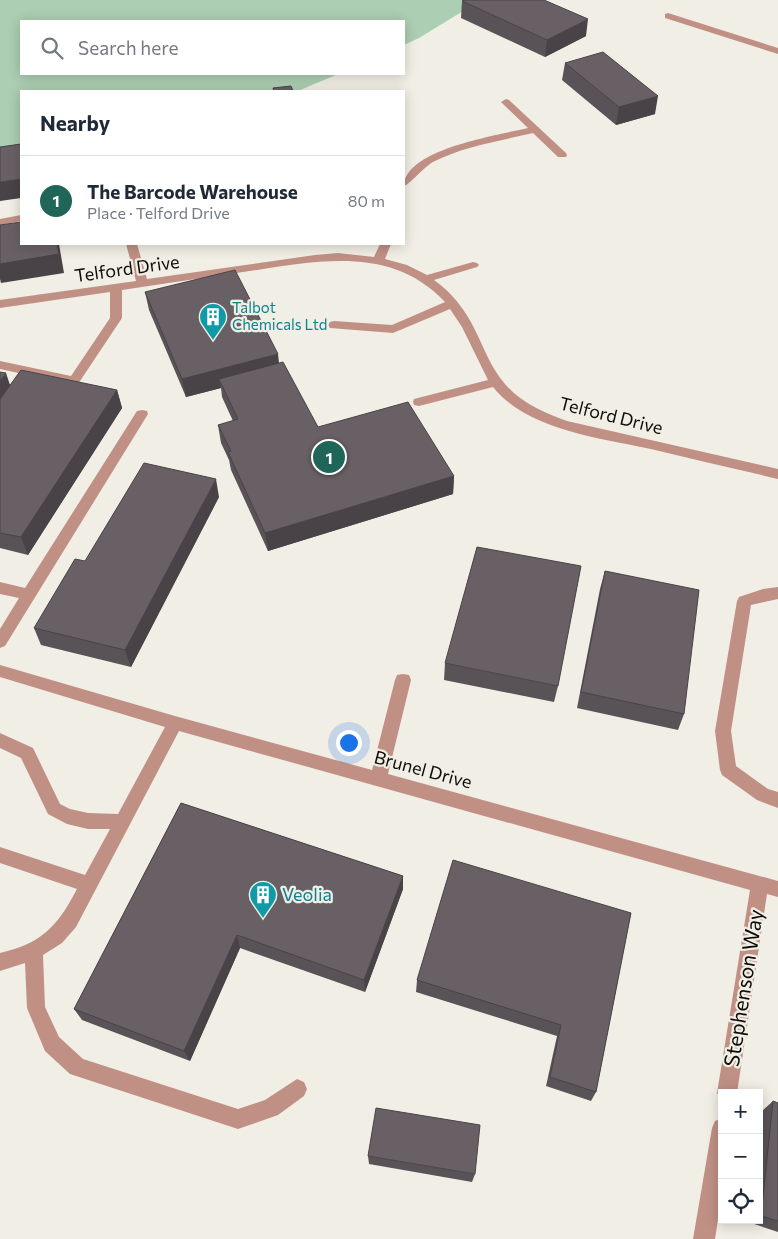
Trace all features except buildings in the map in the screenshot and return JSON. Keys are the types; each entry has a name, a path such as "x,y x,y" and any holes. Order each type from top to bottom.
{"street":[{"path":"668,16 778,52"},
{"path":"506,102 562,155"},
{"path":"405,182 418,167 448,152 535,130"},
{"path":"0,222 20,218"},
{"path":"131,245 143,284"},
{"path":"328,245 333,256"},
{"path":"380,259 385,245"},
{"name":"Telford Drive","path":"0,304 333,256 359,256 380,259 425,279 453,303 467,325 487,370 508,395 524,407 564,425 778,474"},
{"path":"425,279 473,265"},
{"path":"0,364 74,380 116,318 116,288"},
{"path":"334,325 354,328 393,329 453,303"},
{"path":"420,402 496,382"},
{"path":"0,642 142,414"},
{"path":"0,588 29,595"},
{"path":"778,593 744,601 723,731 728,770 763,794 778,800"},
{"name":"Brunel Drive","path":"0,671 175,723 778,889"},
{"path":"378,779 403,680"},
{"path":"0,962 34,951 59,935 70,921 175,723"},
{"path":"0,740 27,753 54,809 67,816 88,821 123,822"},
{"path":"0,855 89,885"},
{"name":"Stephenson Way","path":"729,1089 760,883"},
{"path":"34,951 36,1008 52,1044 77,1066 238,1119 271,1108 296,1089"},
{"path":"704,1239 721,1134"}],"green space":[{"path":"0,0 481,0 405,45 405,20 20,20 20,75 336,75 300,90 20,90 20,159 0,162"}],"place":[{"name":"Talbot Chemicals Ltd","path":"213,341"},
{"name":"The Barcode Warehouse","path":"329,457"},
{"name":"Veolia","path":"263,919"}]}
